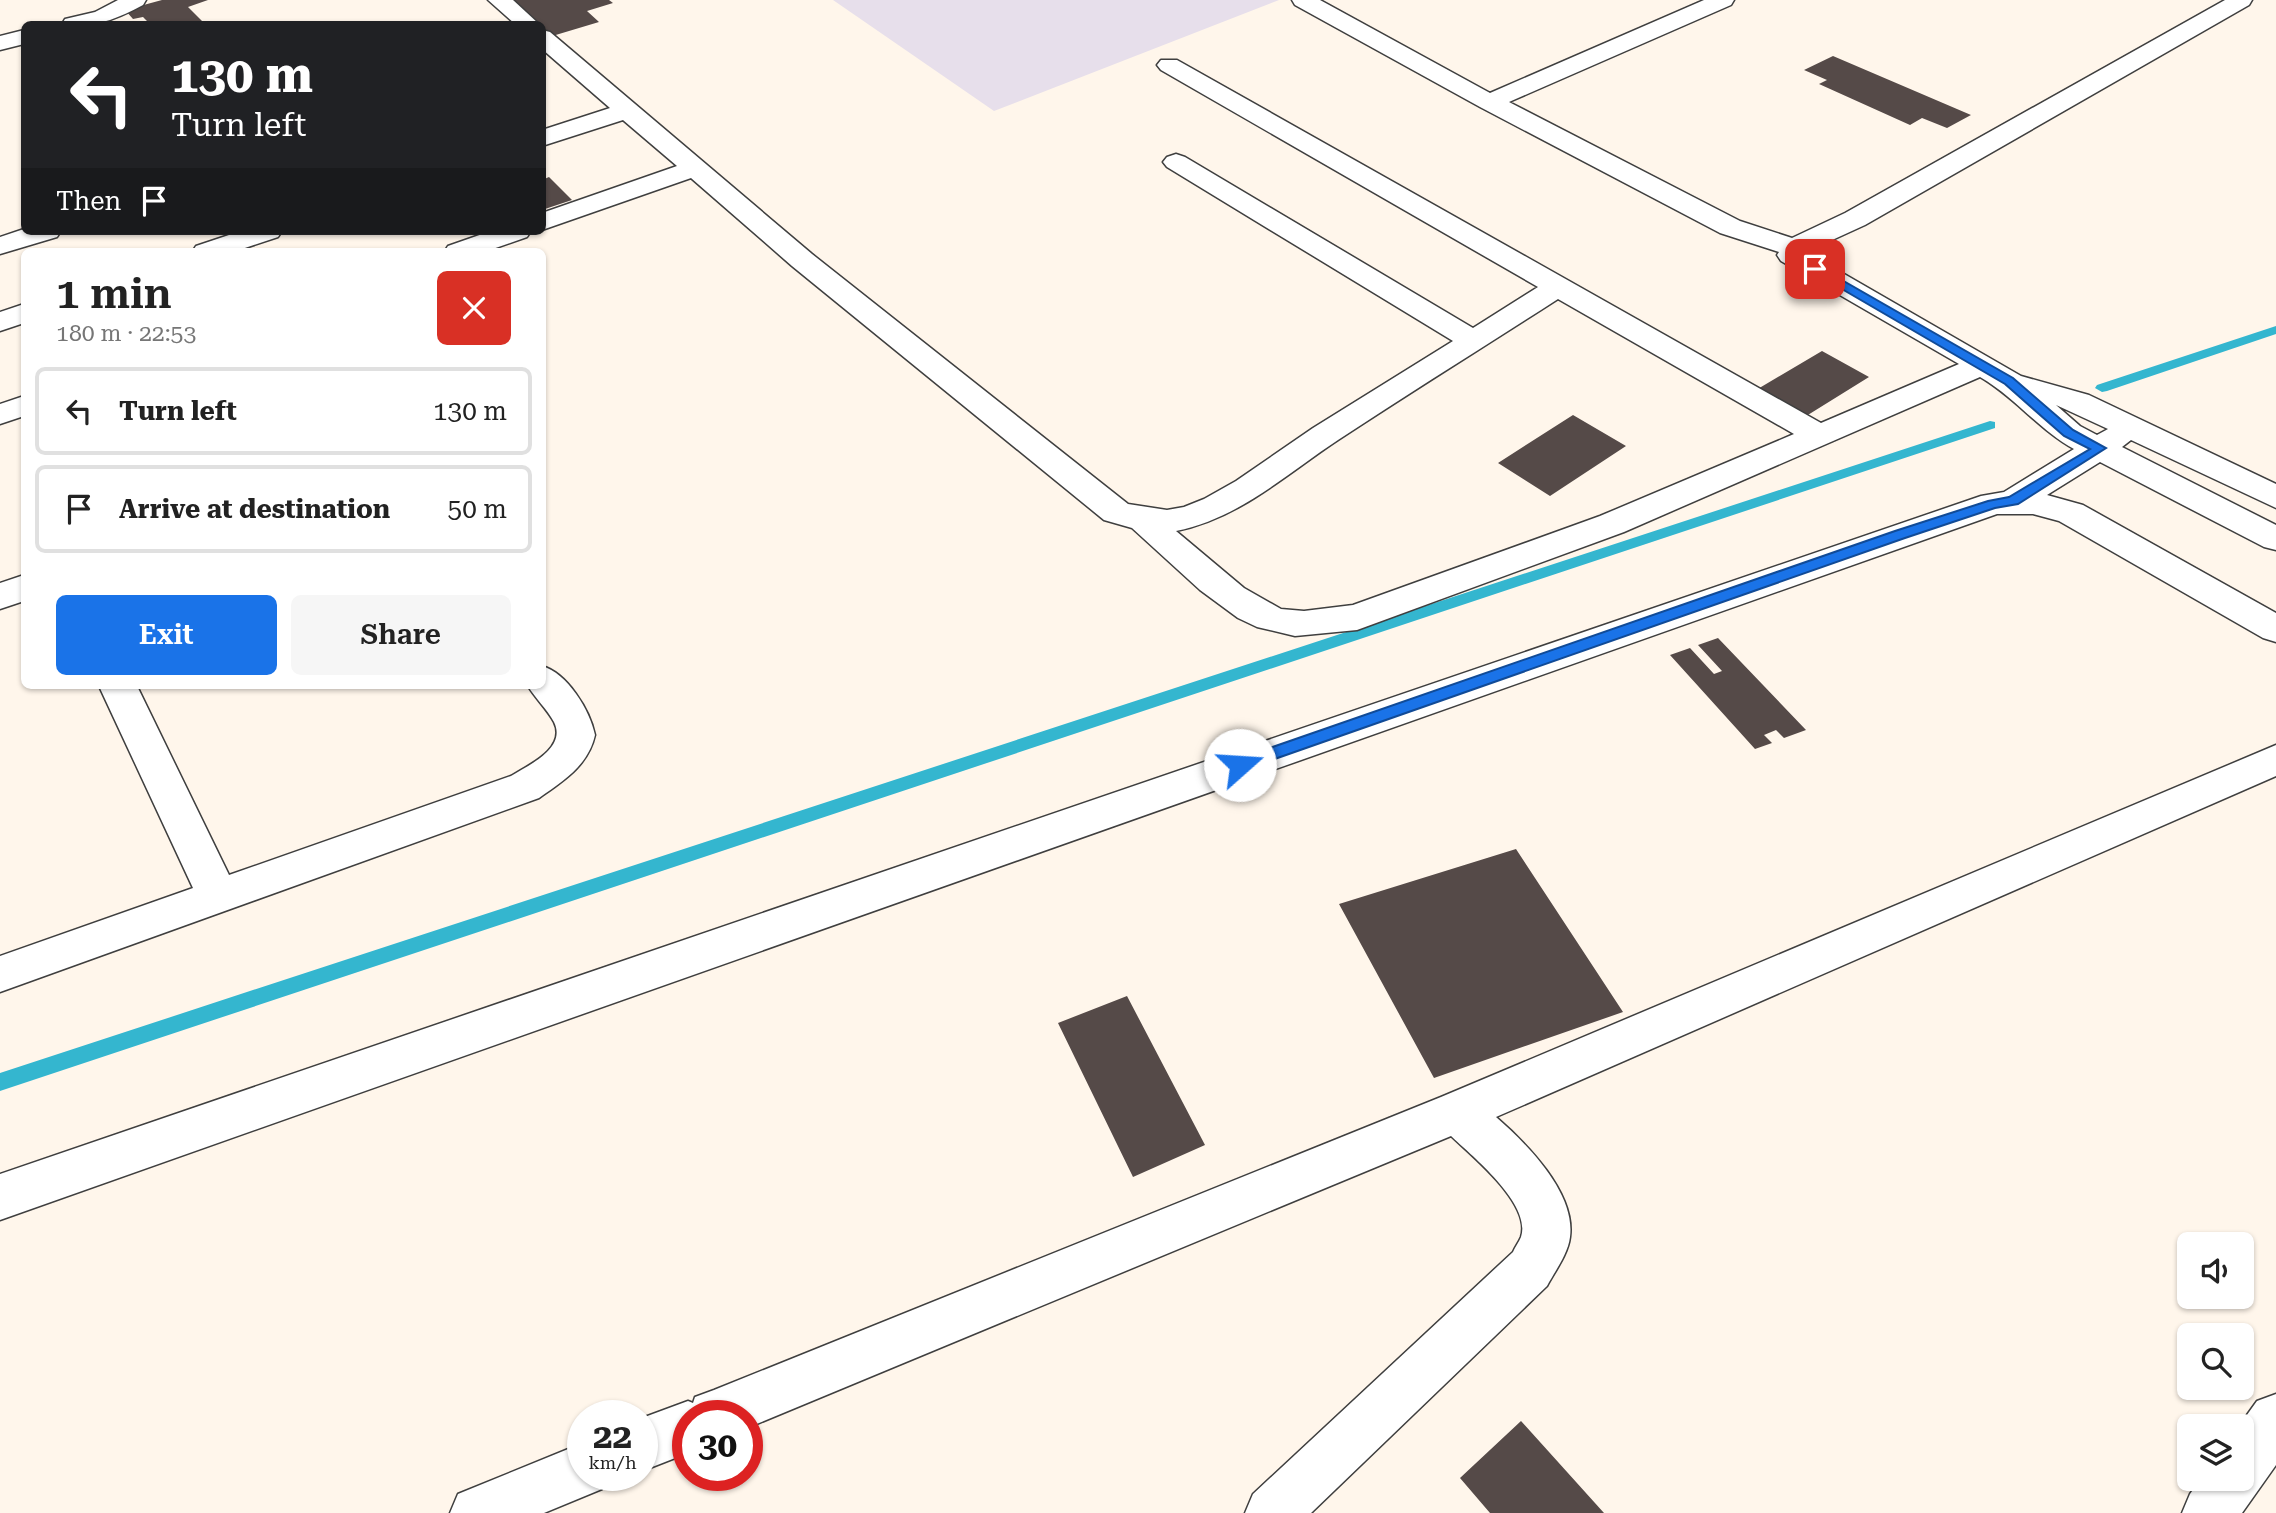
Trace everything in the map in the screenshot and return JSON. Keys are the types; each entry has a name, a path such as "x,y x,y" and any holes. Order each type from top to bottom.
{"street":[{"path":"84,21 112,13 135,0"},
{"path":"499,0 524,21"},
{"path":"1303,0 1489,102 1730,227 1771,242 1796,247"},
{"path":"1489,102 1723,0"},
{"path":"2241,0 1854,219 1796,247 1791,255 1996,373 2069,433 2276,539"},
{"path":"0,43 21,38"},
{"path":"546,40 802,260 1116,512 1145,522 1171,521 1199,514 1232,498 1322,436 1558,287"},
{"path":"546,71 572,62"},
{"path":"1169,65 1821,436"},
{"path":"546,138 627,110"},
{"path":"1176,162 1475,341"},
{"path":"546,221 695,168"},
{"path":"0,246 34,235"},
{"path":"218,248 256,235"},
{"path":"469,248 506,235"},
{"path":"0,322 21,314"},
{"path":"1145,522 1237,600 1258,614 1284,623 1317,623 1357,617 1612,524 1821,436 1996,373 2078,402 2276,497"},
{"path":"0,414 21,406"},
{"path":"2013,501 2131,426"},
{"path":"0,1197 1993,504 2013,501 2050,505 2071,513 2276,629"},
{"path":"0,597 21,588"},
{"path":"0,974 219,898 525,786 566,756 574,742 575,727 546,684"},
{"path":"118,689 219,898"},
{"path":"753,1400 1457,1112 2276,760"},
{"path":"1272,1513 1530,1269 1546,1238 1544,1212 1524,1177 1457,1112"},
{"path":"2254,1451 2276,1420"},
{"path":"477,1513 567,1476"},
{"path":"2209,1513 2225,1491"}],"shaded area":[{"path":"833,0 1279,0 994,111"}],"building":[{"path":"162,0 208,0 188,7 202,21 147,21 143,17 133,19 125,10"},
{"path":"507,0 609,0 613,3 587,11 599,22 549,37 546,34 546,21 532,21"},
{"path":"1833,56 1971,115 1947,128 1922,118 1910,125 1819,84 1827,80 1804,70"},
{"path":"549,177 572,200 546,209 546,178"},
{"path":"1822,351 1869,377 1803,418 1756,390"},
{"path":"1573,415 1626,446 1550,496 1498,463"},
{"path":"1718,638 1806,730 1784,738 1776,730 1764,735 1772,743 1755,749 1670,655 1690,648 1714,674 1722,671 1698,645"},
{"path":"1516,849 1623,1012 1434,1078 1339,904"},
{"path":"1127,996 1205,1145 1133,1177 1058,1023"},
{"path":"1521,1421 1604,1513 1490,1513 1460,1478"}],"waterway":[{"path":"2102,388 2276,330"},
{"path":"0,1082 1990,425"}],"route":[{"path":"1240,765 1900,535 1993,504 2013,501 2100,448 2069,433 2009,381 1815,269"}]}
